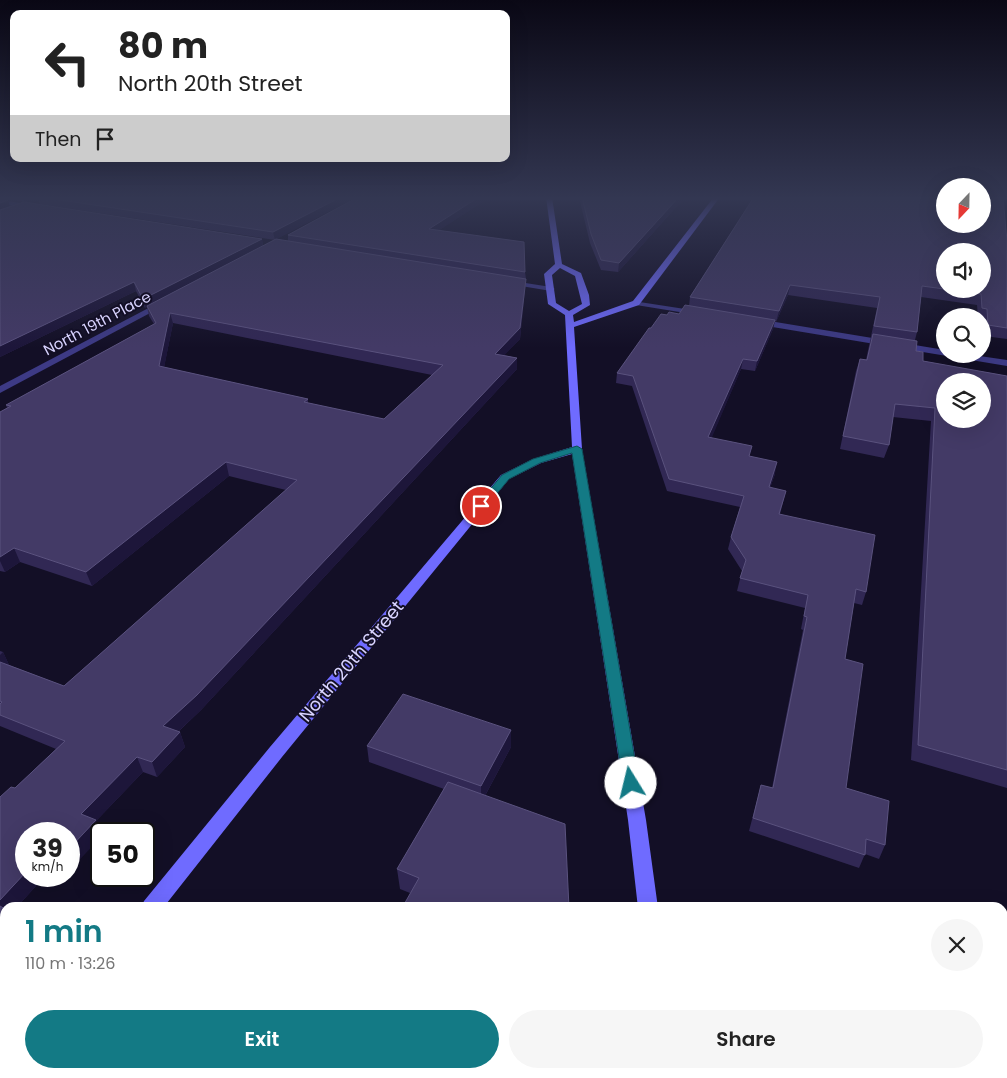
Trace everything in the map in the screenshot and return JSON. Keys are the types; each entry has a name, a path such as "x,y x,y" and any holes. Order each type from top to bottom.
{"main road":[{"path":"556,247 559,265"},
{"path":"570,326 636,303 679,247"},
{"path":"559,265 548,274 552,304 569,314"},
{"path":"559,265 578,275 586,295 586,305 569,314"},
{"path":"569,314 577,449 637,820 647,902"},
{"name":"North 20th Street","path":"156,902 276,752 505,477 536,461 577,449"}],"street":[{"path":"503,282 551,289"},
{"name":"North 19th Place","path":"0,390 169,301"},
{"path":"636,303 704,314"},
{"path":"744,320 936,352"},
{"path":"991,360 1007,363"}],"building":[{"path":"0,247 246,247 143,299 134,282 0,346"},
{"path":"260,247 328,247 526,279 520,328 495,354 517,358 197,695 163,726 180,732 152,762 137,757 81,814 96,820 90,822 90,826 80,837 80,822 15,822 15,884 0,900 0,797 11,787 15,788 65,741 0,715 0,704 2,702 0,701 0,662 64,686 297,480 226,462 86,572 14,548 0,557 0,412 11,406 6,405 156,323 147,306","holes":["170,313 443,365 384,419 304,402 308,399 159,366"]},
{"path":"367,247 524,247 525,272"},
{"path":"596,247 633,247 619,263 601,260"},
{"path":"722,247 936,247 936,288 922,286 917,332 874,326 880,297 790,285 779,311 690,297"},
{"path":"991,247 1007,247 1007,328 991,325 991,308 982,308 981,298 991,298"},
{"path":"685,305 775,320 757,361 743,359 708,437 752,446 749,456 777,462 769,487 786,491 779,514 875,535 866,592 856,589 845,659 863,664 846,788 889,801 885,845 866,839 865,855 753,818 761,785 773,788 807,617 804,616 808,595 740,578 746,560 731,537 744,496 669,479 633,376 617,373 661,314 667,315 669,312 679,314"},
{"path":"873,334 917,341 916,351 923,352 923,361 990,373 936,373 936,428 991,428 991,373 1007,376 1007,770 918,745 935,408 895,404 889,445 843,436 860,359 867,360"},
{"path":"403,694 511,730 481,786 367,746"},
{"path":"448,782 565,824 569,902 405,902 419,878 397,869"}],"route":[{"path":"481,506 505,477 536,461 577,449 631,783"}]}
